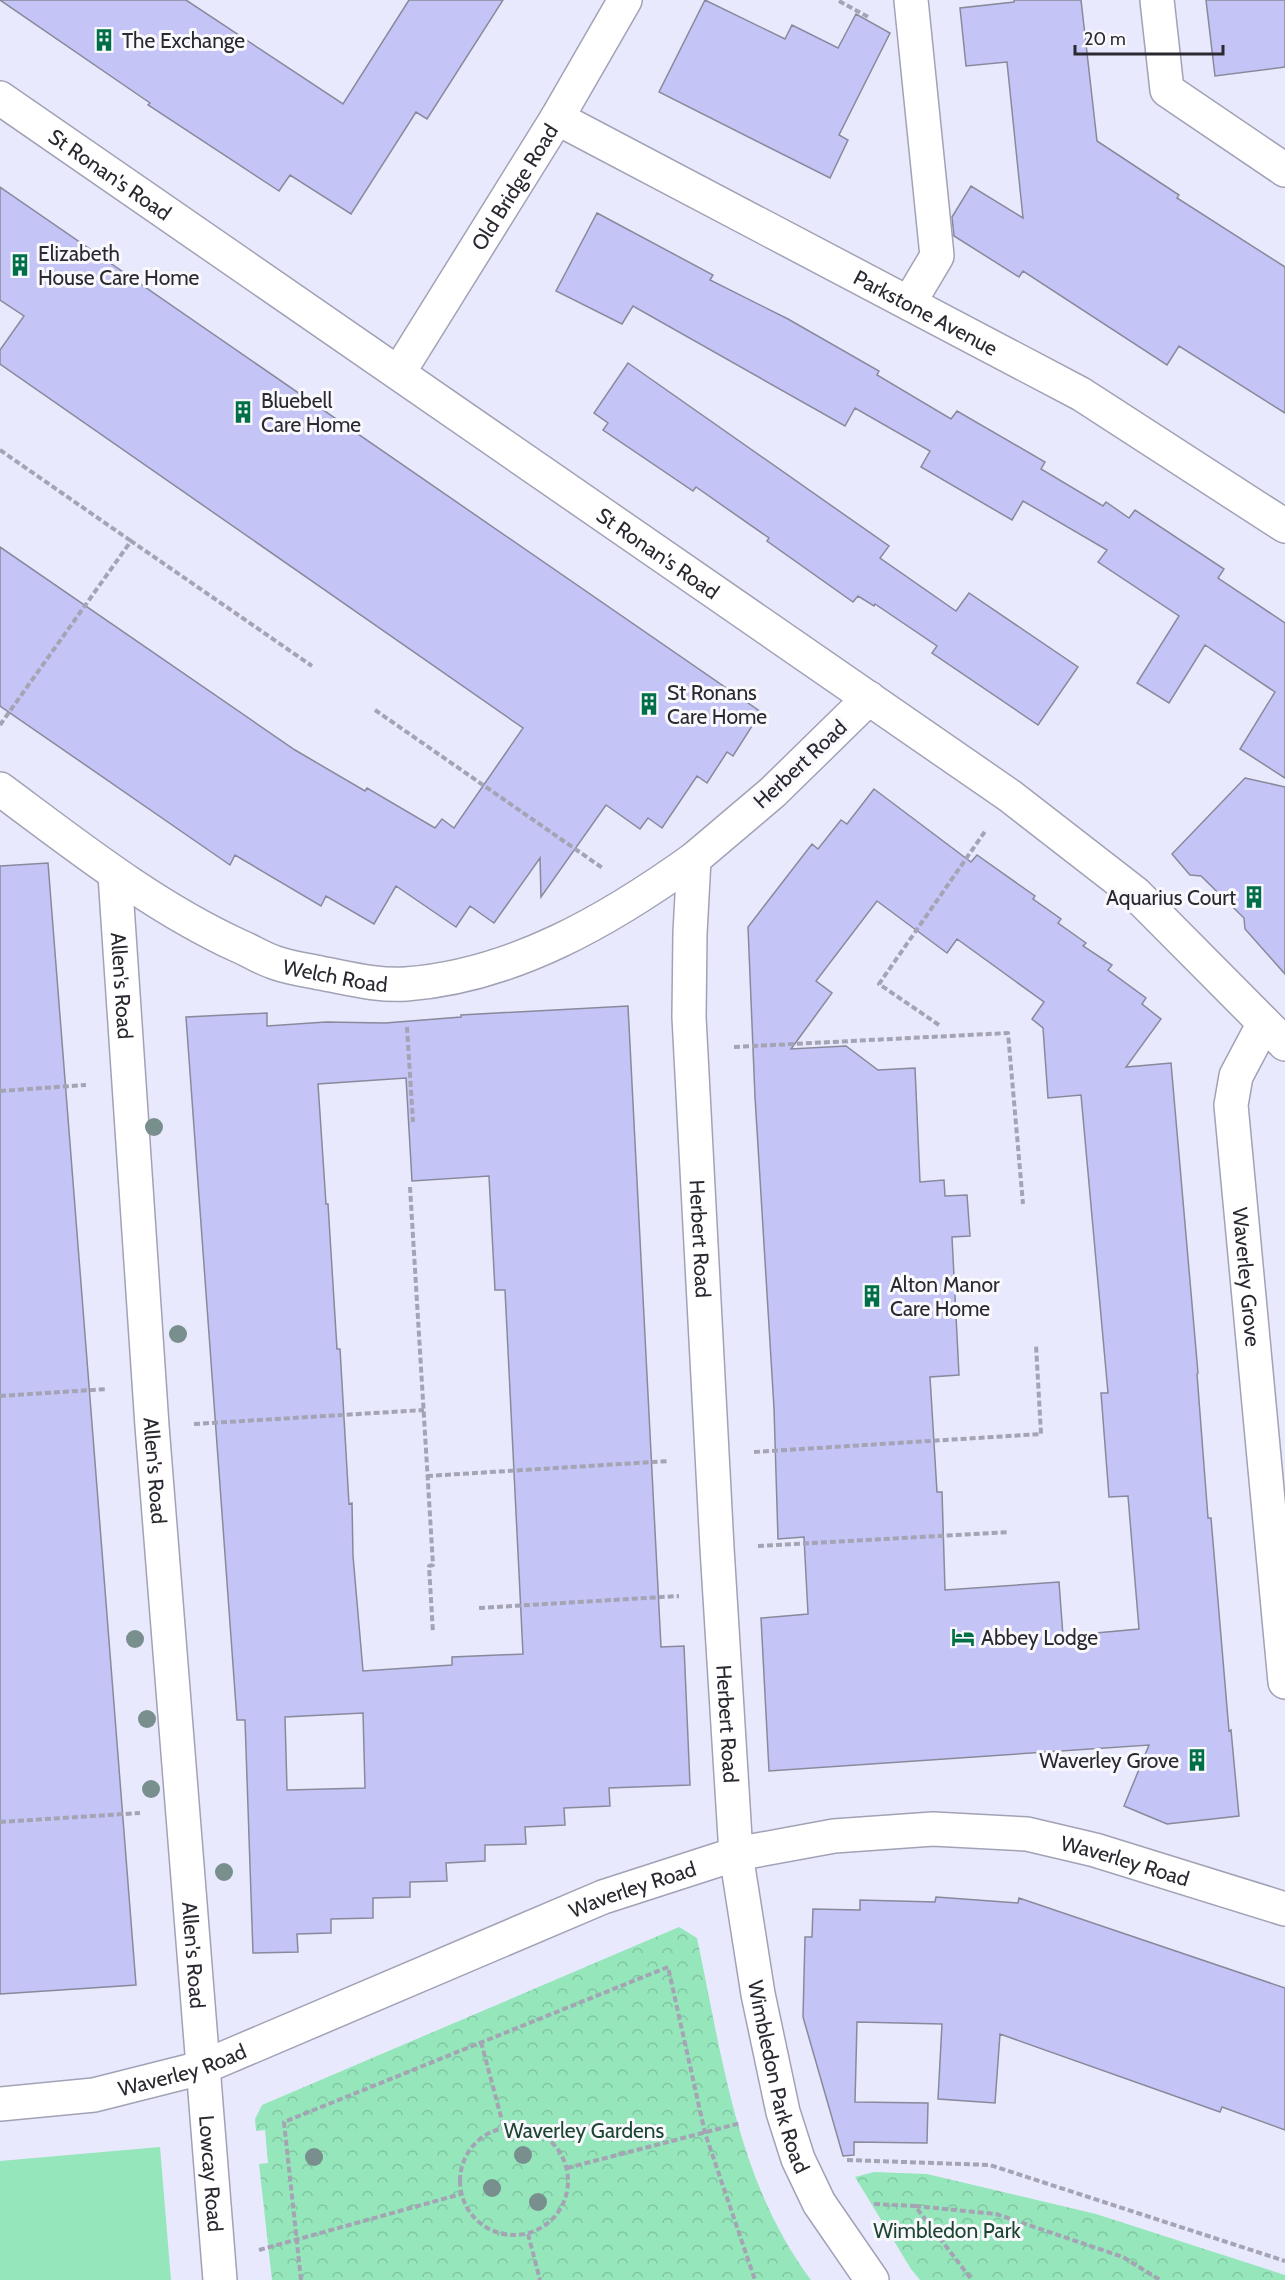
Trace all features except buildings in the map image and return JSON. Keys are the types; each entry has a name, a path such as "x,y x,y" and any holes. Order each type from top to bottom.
{"street":[{"name":"Old Bridge Road","path":"399,372 557,118 625,0"},
{"path":"909,303 937,256 911,0"},
{"path":"1157,0 1167,90 1285,170"},
{"name":"St Ronan's Road","path":"0,98 1010,796 1135,893 1274,1034"},
{"name":"Parkstone Avenue","path":"557,118 1081,394 1285,526"},
{"name":"Herbert Road","path":"736,1854 690,1050 690,933 694,859 773,792 869,698"},
{"name":"Welch Road","path":"0,789 115,875 200,928 277,963 361,981 404,984 457,977 518,958 582,930 643,896 694,859"},
{"name":"Allen's Road","path":"115,875 149,1386 201,2068"},
{"name":"Waverley Grove","path":"1274,1034 1236,1076 1232,1105 1285,1682"},
{"name":"Waverley Road","path":"0,2104 94,2095 201,2068 603,1897 736,1854 834,1836 933,1829 1027,1834 1095,1850 1285,1909"},
{"name":"Wimbledon Park Road","path":"736,1854 758,1994 783,2112 798,2159 819,2203 872,2280"},
{"name":"Lowcay Road","path":"201,2068 219,2271"}],"path":[{"path":"0,450 312,666"},
{"path":"0,725 131,541"},
{"path":"375,710 643,896"},
{"path":"939,1025 879,984 1010,796"},
{"path":"404,984 412,1122"},
{"path":"690,1050 1008,1033 1023,1204"},
{"path":"0,1091 128,1082"},
{"path":"410,1187 433,1565 429,1566 433,1633"},
{"path":"427,1476 1041,1434 1036,1345"},
{"path":"0,1396 149,1386"},
{"path":"152,1426 424,1410"},
{"path":"717,1548 1009,1532"},
{"path":"479,1608 720,1593"},
{"path":"0,1822 182,1810"},
{"path":"301,2280 284,2122 668,1967 705,2133 755,2280"},
{"path":"481,2042 504,2128"},
{"path":"567,2168 783,2112"},
{"path":"519,2127 543,2136 557,2149 567,2168 567,2196 561,2209 541,2229 528,2234 514,2236 487,2228 475,2219 461,2194 462,2166 469,2150 492,2131 504,2128 519,2127"},
{"path":"798,2159 990,2165 1285,2261"},
{"path":"219,2271 296,2240 461,2194"},
{"path":"819,2203 915,2206 996,2214 1123,2257 1160,2280"},
{"path":"915,2206 972,2280"},
{"path":"528,2234 540,2280"}],"green space":[{"name":"Waverley Gardens","path":"679,1927 697,1938 725,2072 749,2160 765,2202 786,2242 811,2280 272,2280 259,2164 268,2163 265,2130 256,2131 255,2119 262,2105"},
{"path":"160,2147 171,2280 0,2280 0,2161"},
{"name":"Wimbledon Park","path":"874,2172 927,2174 1096,2214 1285,2275 1285,2280 920,2280 855,2177"}],"place":[{"name":"The Exchange","path":"104,40"},
{"name":"Elizabeth House Care Home","path":"20,265"},
{"name":"Bluebell Care Home","path":"243,412"},
{"name":"St Ronans Care Home","path":"649,704"},
{"name":"Aquarius Court","path":"1254,897"},
{"name":"Alton Manor Care Home","path":"872,1296"},
{"name":"Abbey Lodge","path":"963,1637"},
{"name":"Waverley Grove","path":"1197,1760"}]}
